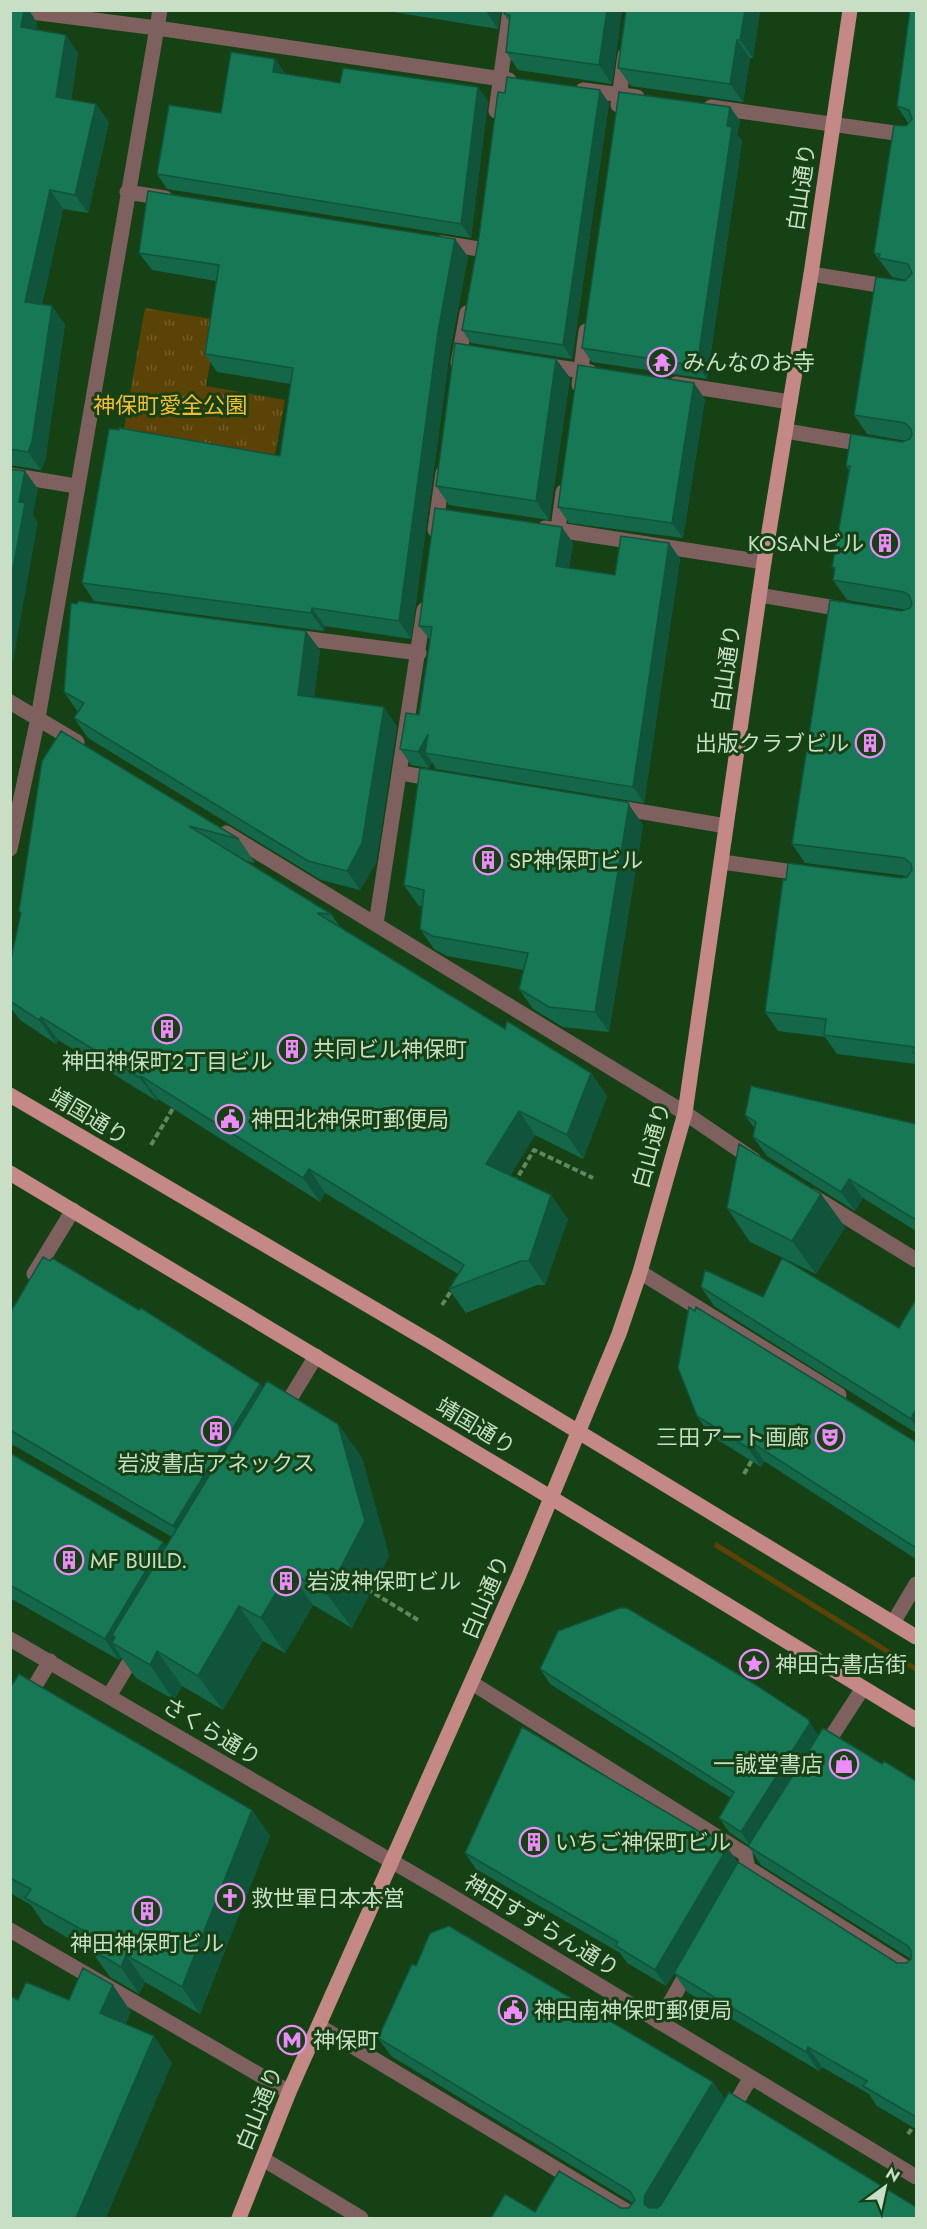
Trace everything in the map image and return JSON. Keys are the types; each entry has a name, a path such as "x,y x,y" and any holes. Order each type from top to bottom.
{"main road":[{"name":"白山通り","path":"239,2218 289,2092 390,1861 472,1683 619,1334 640,1272 684,1113 759,595 812,274 850,10"},
{"name":"靖国通り","path":"10,1095 578,1431 916,1638"},
{"name":"靖国通り","path":"10,1173 916,1720"}],"street":[{"path":"16,10 157,28 524,82"},
{"path":"10,849 62,607 76,486 160,10"},
{"path":"494,124 510,10"},
{"path":"616,118 627,42"},
{"path":"572,89 653,99"},
{"path":"697,105 916,136"},
{"path":"127,192 177,200"},
{"path":"421,239 478,249"},
{"path":"812,274 916,291"},
{"path":"457,374 466,352 470,294"},
{"path":"576,405 589,313"},
{"path":"526,362 605,374"},
{"path":"664,382 790,402"},
{"path":"786,431 883,447"},
{"path":"433,548 443,514 446,455"},
{"path":"558,529 566,473"},
{"path":"10,475 76,486"},
{"path":"525,525 764,562"},
{"path":"376,924 401,773 426,595"},
{"path":"759,595 860,612"},
{"path":"278,635 418,653"},
{"path":"10,702 87,748"},
{"path":"401,773 448,781"},
{"path":"601,805 726,826"},
{"path":"217,828 684,1113 770,1170"},
{"path":"722,862 822,876"},
{"path":"800,1188 916,1260"},
{"path":"27,1286 73,1210"},
{"path":"640,1272 856,1406"},
{"path":"274,1424 316,1356"},
{"path":"893,1623 916,1584"},
{"path":"109,1696 144,1637"},
{"name":"さくら通り","path":"10,1638 390,1861"},
{"path":"10,1727 50,1661"},
{"path":"472,1683 745,1854 745,1873"},
{"path":"811,1768 863,1688"},
{"path":"745,1873 760,1848"},
{"name":"神田すずらん通り","path":"390,1861 916,2177"},
{"path":"745,1873 916,1974"},
{"path":"10,1930 289,2092"},
{"path":"659,2022 696,1957"},
{"path":"319,2026 638,2218"},
{"path":"721,2128 751,2077"},
{"path":"263,2159 361,2218"}],"path":[{"path":"136,1170 180,1097"},
{"path":"509,1191 534,1150 593,1178"},
{"path":"442,1305 453,1288"},
{"path":"744,1474 754,1457"},
{"path":"361,1585 418,1620"},
{"path":"908,2134 913,2127"}],"green space":[{"name":"神保町愛全公園","path":"145,308 218,320 206,386 285,400 273,466 122,440"},
{"path":"716,1542 916,1666 916,1672 714,1547"}],"building":[{"path":"10,10 24,10 21,27 66,35 56,97 96,104 75,195 50,190 25,302 52,306 32,442 28,452 10,449"},
{"path":"505,10 607,10 599,65 506,52 510,15 504,14"},
{"path":"626,10 745,10 740,40 737,40 730,84 618,68"},
{"path":"910,10 916,10 916,1054 913,1053 914,1047 824,1035 826,1019 765,1012 783,880 786,880 788,863 901,878 907,877 912,870 911,864 904,858 792,844 830,600 902,611 910,608 912,603 909,595 904,592 833,580 835,568 832,567 850,466 846,466 851,434 902,442 910,439 912,434 911,429 905,423 854,415 876,277 905,281 912,273 908,264 879,258 880,254 874,253 894,125 906,126 912,119 909,110 897,106"},
{"path":"231,52 275,59 273,72 340,83 343,68 478,87 461,224 157,174 169,105 221,113"},
{"path":"507,77 600,90 563,345 462,330 479,237 498,92 505,93"},
{"path":"619,92 730,107 727,126 732,127 697,366 582,348"},
{"path":"148,191 455,239 438,332 399,621 312,608 311,613 82,583 109,429 119,430 119,428 280,456 293,368 205,354 219,265 139,253"},
{"path":"455,343 556,359 536,501 436,486"},
{"path":"578,365 694,383 672,523 558,507"},
{"path":"10,469 25,471 19,502 25,503 10,584"},
{"path":"435,508 562,527 556,566 615,575 621,536 669,543 633,787 425,753 428,734 418,752 400,749 406,713 419,715 432,627 419,626"},
{"path":"78,601 306,631 298,695 384,707 362,843 347,871 308,861 74,718 84,703 64,692 71,603 77,604"},
{"path":"61,731 239,839 189,826 331,914 317,913 505,1029 507,1021 591,1073 567,1135 519,1111 486,1164 551,1195 529,1261 521,1261 449,1289 464,1265 309,1169 303,1178 141,1076 140,1078 41,1017 39,1020 10,1001 10,963 21,913 19,911 42,761"},
{"path":"420,768 629,804 595,1012 549,1007 519,989 528,953 432,936 420,929 424,890 404,885"},
{"path":"751,1086 916,1124 916,1220 849,1179 841,1192 753,1137 756,1122 745,1115"},
{"path":"739,1144 821,1194 792,1241 727,1208"},
{"path":"43,1257 50,1261 52,1258 139,1310 141,1308 260,1384 173,1526 10,1430 10,1313"},
{"path":"782,1258 899,1328 916,1299 916,1409 911,1419 701,1287 705,1270 763,1297"},
{"path":"689,1307 695,1311 696,1307 916,1442 916,1548 751,1442 748,1448 697,1416 678,1368"},
{"name":"岩波神保町ビル","path":"267,1381 338,1424 365,1521 327,1594 289,1571 261,1618 239,1606 198,1676 157,1651 150,1665 112,1643 115,1637 112,1635"},
{"path":"10,1453 163,1542 105,1639 10,1585"},
{"path":"620,1608 627,1608 753,1683 808,1719 810,1723 741,1832 719,1818 734,1792 540,1669 558,1631"},
{"path":"19,1674 252,1810 182,1987 126,1955 121,1967 92,1950 97,1938 25,1898 31,1889 10,1878 10,1688"},
{"path":"522,1727 705,1835 707,1833 725,1844 726,1850 655,1970 616,1946 618,1942 465,1853"},
{"path":"823,1728 882,1764 884,1761 916,1781 916,2117 863,2086 867,2081 808,2047 806,2052 674,1973 738,1862 897,1963 906,1963 911,1959 908,1946 748,1846"},
{"path":"449,1926 713,2082 645,2195 644,2204 649,2208 657,2208 661,2205 729,2092 916,2207 916,2218 491,2218 505,2194 535,2212 559,2171 621,2208 629,2208 635,2200 630,2191 378,2038 412,1964 416,1966 430,1933"},
{"path":"83,1968 113,1985 100,2013 154,2036 76,2218 10,2218 10,1996 18,2000 26,1982 69,2000"}],"place":[{"name":"みんなのお寺","path":"662,362"},
{"name":"KOSANビル","path":"885,543"},
{"name":"出版クラブビル","path":"870,743"},
{"name":"SP神保町ビル","path":"488,860"},
{"name":"神田神保町2丁目ビル","path":"167,1029"},
{"name":"共同ビル神保町","path":"292,1049"},
{"name":"神田北神保町郵便局","path":"230,1119"},
{"name":"岩波書店アネックス","path":"216,1431"},
{"name":"三田アート画廊","path":"830,1437"},
{"name":"MF BUILD.","path":"69,1560"},
{"name":"岩波神保町ビル","path":"286,1581"},
{"name":"神田古書店街","path":"754,1664"},
{"name":"一誠堂書店","path":"844,1764"},
{"name":"いちご神保町ビル","path":"534,1842"},
{"name":"救世軍日本本営","path":"230,1898"},
{"name":"神田神保町ビル","path":"147,1911"},
{"name":"神田南神保町郵便局","path":"513,2010"},
{"name":"神保町","path":"292,2040"}]}
